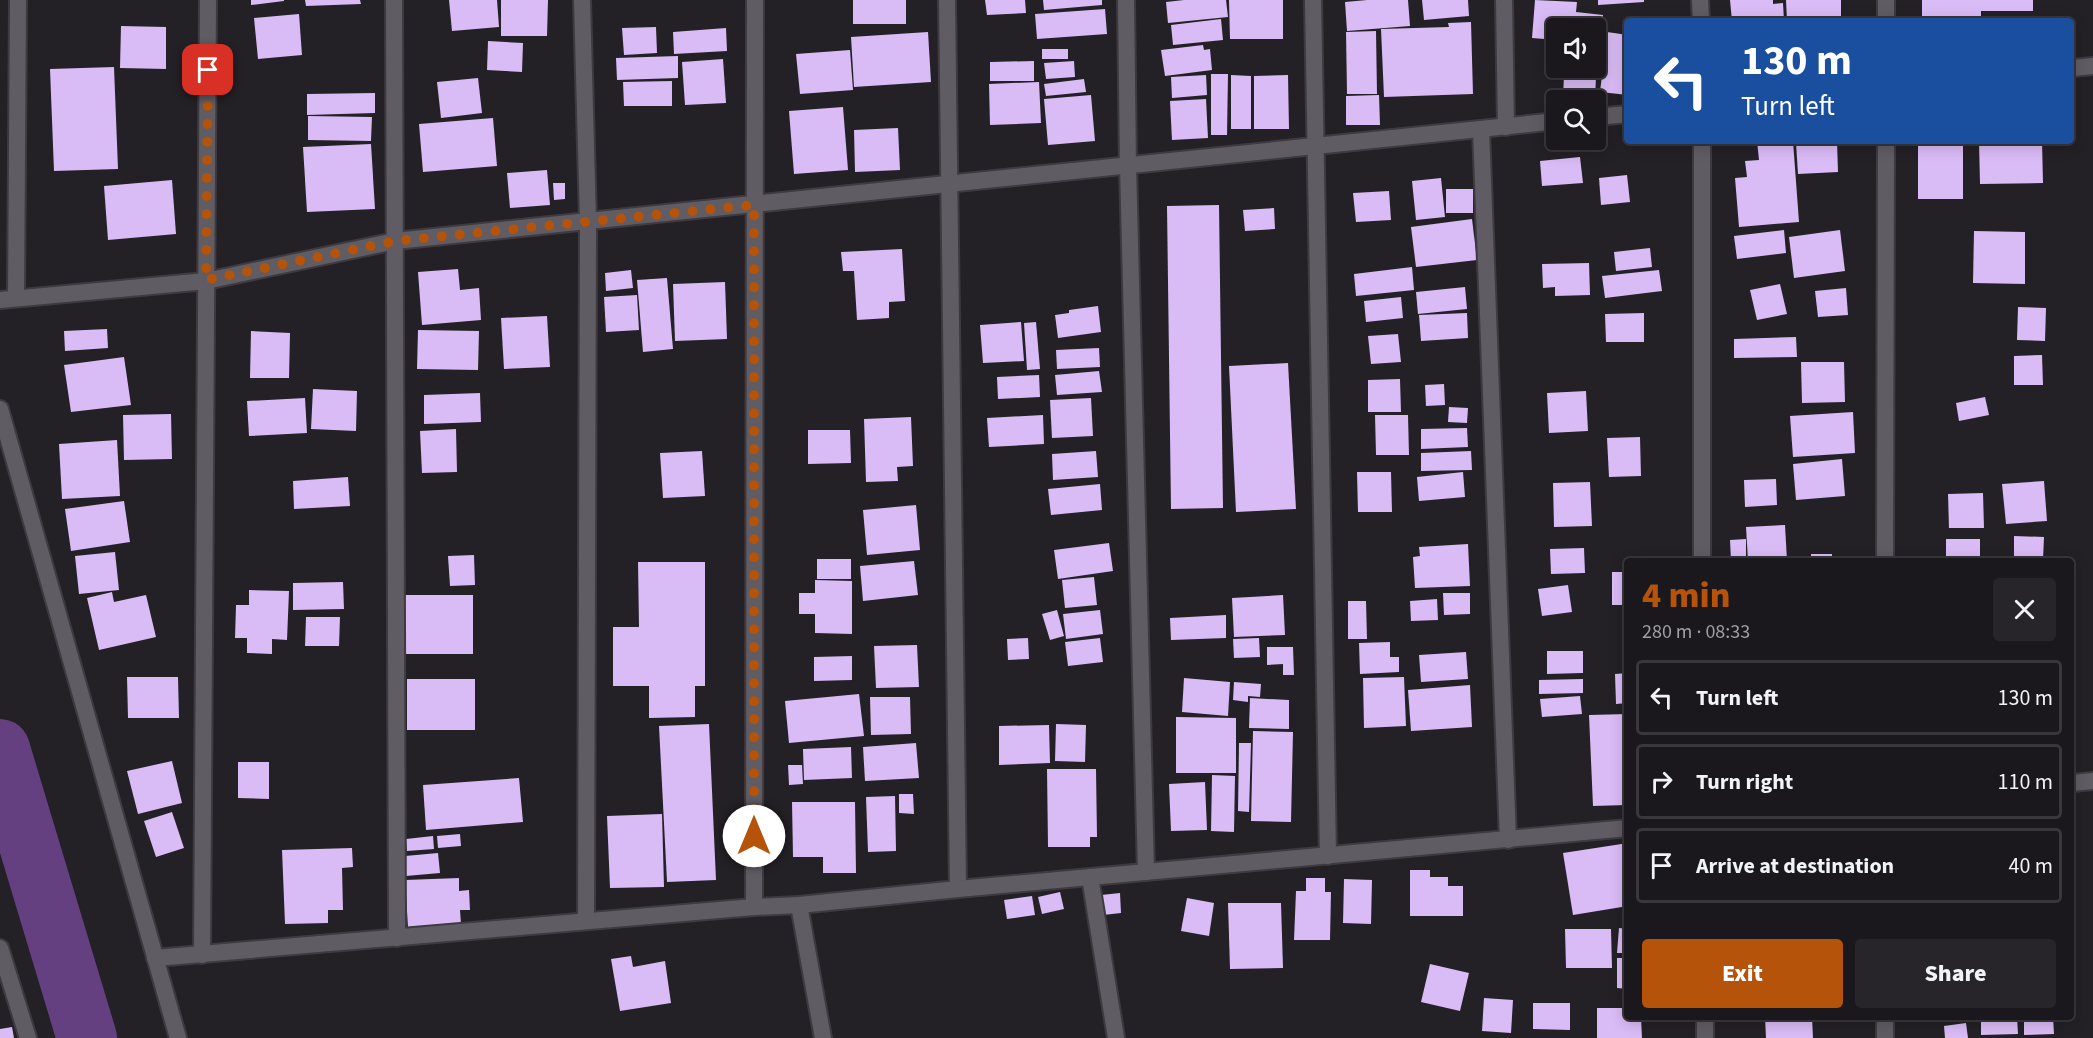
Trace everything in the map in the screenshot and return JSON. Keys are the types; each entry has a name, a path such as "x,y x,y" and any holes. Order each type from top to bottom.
{"street":[{"path":"18,0 8,299 206,280 395,241 1546,122"},
{"path":"202,955 208,0"},
{"path":"394,0 397,938"},
{"path":"582,0 588,221 585,921"},
{"path":"754,907 755,0"},
{"path":"947,0 958,889"},
{"path":"1126,0 1128,166 1146,872"},
{"path":"1314,0 1328,856"},
{"path":"1504,0 1506,127"},
{"path":"1700,0 1701,18"},
{"path":"1886,0 1886,18"},
{"path":"2074,68 2093,66"},
{"path":"1606,116 1624,114"},
{"path":"1481,130 1508,840"},
{"path":"1702,144 1702,558"},
{"path":"1886,144 1886,558"},
{"path":"0,409 178,1038"},
{"path":"2074,783 2093,781"},
{"path":"154,958 799,905 1624,828"},
{"path":"1090,877 1116,1038"},
{"path":"799,905 823,1038"},
{"path":"0,948 28,1038"},
{"path":"1704,1020 1705,1038"},
{"path":"1885,1020 1885,1038"}],"building":[{"path":"251,0 284,0 284,1 251,5"},
{"path":"305,0 360,0 361,4 306,6"},
{"path":"449,0 497,0 499,27 452,31"},
{"path":"501,0 548,0 547,36 501,36"},
{"path":"853,0 906,0 906,24 853,24"},
{"path":"985,0 1025,0 1026,13 987,15"},
{"path":"1043,0 1102,0 1102,5 1044,10"},
{"path":"1226,0 1228,17 1168,23 1166,2"},
{"path":"1229,0 1283,0 1283,39 1230,39"},
{"path":"1408,0 1410,26 1347,31 1345,2"},
{"path":"1422,0 1468,0 1469,16 1424,20"},
{"path":"1535,0 1577,2 1576,12 1603,15 1603,18 1546,18 1546,39 1532,38"},
{"path":"1598,0 1644,0 1644,2 1598,5"},
{"path":"1730,0 1773,0 1773,4 1783,3 1784,18 1732,18"},
{"path":"1786,0 1841,0 1841,18 1787,18"},
{"path":"1922,0 2033,0 2033,11 1981,11 1981,18 1922,18"},
{"path":"1105,9 1107,34 1037,39 1035,14"},
{"path":"299,14 302,55 258,59 254,18"},
{"path":"1221,19 1223,40 1173,45 1171,25"},
{"path":"1471,22 1473,94 1384,97 1381,29 1449,27 1448,23"},
{"path":"121,26 166,27 166,69 120,68"},
{"path":"656,27 657,53 624,55 622,28"},
{"path":"726,28 727,51 674,54 673,32"},
{"path":"1376,31 1377,94 1347,94 1346,32"},
{"path":"928,32 931,82 854,87 851,37"},
{"path":"1607,32 1624,34 1624,95 1600,90 1602,78 1606,78"},
{"path":"488,41 523,43 522,72 487,70"},
{"path":"1203,45 1204,50 1210,49 1212,70 1165,76 1161,50"},
{"path":"1042,49 1068,49 1068,59 1042,59"},
{"path":"850,50 853,90 800,94 796,54"},
{"path":"678,56 678,78 617,80 616,58"},
{"path":"723,59 726,103 685,105 682,62"},
{"path":"1034,61 1034,81 990,81 990,62"},
{"path":"1074,61 1075,77 1046,79 1044,63"},
{"path":"114,67 118,169 54,171 50,69"},
{"path":"1211,74 1228,74 1227,135 1211,135"},
{"path":"1206,75 1207,95 1172,98 1171,77"},
{"path":"1231,75 1251,76 1251,129 1231,129"},
{"path":"1288,75 1289,129 1254,129 1254,76"},
{"path":"478,78 482,113 441,118 437,82"},
{"path":"1564,78 1596,78 1595,90 1563,90"},
{"path":"1084,79 1086,92 1046,96 1044,84"},
{"path":"672,81 672,106 624,106 623,82"},
{"path":"1039,82 1041,123 990,125 989,84"},
{"path":"375,93 375,113 307,115 307,94"},
{"path":"1091,95 1095,141 1048,145 1044,99"},
{"path":"1379,95 1380,125 1346,125 1346,96"},
{"path":"1206,99 1208,138 1172,140 1170,101"},
{"path":"843,107 848,170 794,174 789,111"},
{"path":"308,116 372,117 371,141 308,140"},
{"path":"493,118 497,166 423,172 419,124"},
{"path":"898,128 900,170 855,172 854,130"},
{"path":"371,144 375,209 307,212 303,147"},
{"path":"1757,144 1793,144 1799,222 1739,227 1735,178 1747,177 1745,161 1759,160"},
{"path":"1796,144 1837,144 1838,172 1798,174"},
{"path":"1918,144 1963,144 1963,199 1918,199"},
{"path":"1979,144 2042,144 2043,183 1980,184"},
{"path":"1580,157 1583,183 1542,186 1540,161"},
{"path":"547,170 550,205 510,208 507,173"},
{"path":"1627,175 1630,202 1601,205 1599,178"},
{"path":"1441,178 1445,217 1416,220 1412,181"},
{"path":"172,180 176,234 108,240 104,186"},
{"path":"553,183 565,183 565,199 554,200"},
{"path":"1446,189 1473,189 1473,213 1446,213"},
{"path":"1389,191 1391,220 1356,222 1353,193"},
{"path":"1219,205 1223,508 1171,509 1167,206"},
{"path":"1274,208 1275,229 1245,231 1243,210"},
{"path":"1472,219 1477,260 1416,267 1411,227"},
{"path":"1784,230 1786,253 1737,259 1734,236"},
{"path":"1840,230 1845,271 1794,278 1789,237"},
{"path":"1974,231 2025,232 2025,284 1973,283"},
{"path":"1650,248 1652,267 1616,271 1614,252"},
{"path":"902,249 905,301 889,302 889,318 857,320 854,271 843,271 841,252"},
{"path":"1589,263 1590,295 1555,296 1555,287 1543,288 1542,264"},
{"path":"1412,267 1414,290 1356,296 1354,274"},
{"path":"458,269 460,290 479,288 481,320 422,325 418,272"},
{"path":"631,270 633,288 606,291 605,273"},
{"path":"1659,270 1662,291 1605,298 1602,276"},
{"path":"667,278 673,349 643,352 637,280"},
{"path":"725,282 727,339 675,341 673,284"},
{"path":"1780,284 1787,314 1757,320 1750,290"},
{"path":"1465,287 1467,309 1418,314 1416,292"},
{"path":"1846,288 1848,315 1818,317 1815,291"},
{"path":"637,295 639,330 606,332 604,297"},
{"path":"1401,297 1403,318 1366,322 1364,301"},
{"path":"1098,306 1101,332 1058,338 1055,315 1069,313 1069,310"},
{"path":"2018,307 2046,308 2045,341 2017,340"},
{"path":"1467,313 1468,338 1421,341 1419,315"},
{"path":"1644,313 1644,342 1606,342 1605,314"},
{"path":"547,316 550,367 504,369 501,318"},
{"path":"1021,322 1024,361 983,363 980,325"},
{"path":"1036,322 1040,369 1027,370 1024,323"},
{"path":"107,329 108,348 65,351 64,331"},
{"path":"418,330 479,331 478,370 417,369"},
{"path":"251,331 290,333 289,378 250,378"},
{"path":"1398,334 1401,362 1371,364 1368,336"},
{"path":"1796,337 1797,357 1734,358 1734,339"},
{"path":"1099,348 1100,367 1057,369 1056,350"},
{"path":"2042,355 2043,385 2014,385 2014,356"},
{"path":"124,357 131,405 71,412 64,365"},
{"path":"1801,362 1844,362 1845,402 1802,403"},
{"path":"1288,363 1296,509 1236,512 1229,366"},
{"path":"1099,371 1102,392 1057,395 1055,375"},
{"path":"1039,375 1040,397 998,399 997,377"},
{"path":"1400,379 1401,412 1368,412 1368,380"},
{"path":"1444,384 1445,405 1426,406 1425,385"},
{"path":"313,389 357,391 356,431 311,429"},
{"path":"1586,391 1588,431 1549,433 1547,393"},
{"path":"480,393 481,422 424,424 424,395"},
{"path":"1985,397 1989,415 1959,421 1956,403"},
{"path":"305,398 307,433 249,436 247,401"},
{"path":"1091,398 1093,436 1052,438 1050,400"},
{"path":"1449,407 1468,408 1467,423 1448,422"},
{"path":"1853,412 1855,453 1793,457 1790,416"},
{"path":"171,414 172,459 124,460 123,415"},
{"path":"1043,415 1044,444 989,447 987,418"},
{"path":"1375,415 1408,415 1409,455 1376,455"},
{"path":"911,417 913,466 897,467 898,481 866,482 864,419"},
{"path":"1467,428 1468,447 1421,449 1421,429"},
{"path":"456,429 457,472 422,473 420,431"},
{"path":"808,430 850,430 851,463 808,464"},
{"path":"1640,437 1641,476 1609,477 1607,438"},
{"path":"117,440 120,496 62,499 59,444"},
{"path":"702,451 705,496 663,498 660,453"},
{"path":"1096,451 1098,477 1053,480 1052,454"},
{"path":"1471,451 1472,470 1421,471 1421,453"},
{"path":"1842,459 1845,496 1796,500 1793,464"},
{"path":"1357,472 1391,472 1392,512 1358,512"},
{"path":"1463,472 1465,497 1419,501 1417,477"},
{"path":"348,477 350,506 294,509 293,481"},
{"path":"1776,479 1777,505 1745,507 1744,480"},
{"path":"2044,481 2047,521 2006,524 2002,484"},
{"path":"1590,482 1592,526 1554,527 1553,483"},
{"path":"1100,484 1102,510 1051,515 1048,489"},
{"path":"1983,493 1984,528 1949,528 1948,494"},
{"path":"124,501 130,542 71,551 65,509"},
{"path":"916,505 920,550 867,555 863,510"},
{"path":"1785,525 1787,558 1748,558 1746,527"},
{"path":"2014,536 2044,537 2043,558 2014,558"},
{"path":"1746,539 1746,558 1731,558 1730,540"},
{"path":"1946,539 1980,539 1980,558 1946,558"},
{"path":"1109,543 1113,571 1058,579 1054,550"},
{"path":"1468,544 1470,586 1415,588 1413,557 1420,556 1419,547"},
{"path":"1584,548 1585,573 1551,574 1550,549"},
{"path":"115,552 119,590 79,594 75,556"},
{"path":"1811,554 1832,554 1832,558 1811,558"},
{"path":"474,555 475,585 450,586 448,556"},
{"path":"817,559 851,559 851,579 817,579"},
{"path":"914,561 918,595 863,601 860,566"},
{"path":"638,562 705,562 705,686 695,686 695,717 649,718 649,686 613,686 613,627 639,627"},
{"path":"1612,572 1624,572 1624,605 1612,605"},
{"path":"1094,577 1097,605 1065,608 1062,580"},
{"path":"815,580 852,581 852,634 815,633 815,614 799,614 799,593 815,593"},
{"path":"343,582 344,609 293,610 293,583"},
{"path":"1568,585 1572,612 1542,616 1538,589"},
{"path":"249,590 289,591 287,640 272,639 272,654 247,653 247,638 235,638 236,605 249,605"},
{"path":"112,592 114,602 146,595 156,637 99,650 87,598"},
{"path":"1443,593 1470,593 1470,614 1444,615"},
{"path":"405,595 473,595 473,654 405,654"},
{"path":"1283,595 1285,635 1234,637 1232,598"},
{"path":"1437,599 1438,620 1411,621 1410,601"},
{"path":"1348,601 1366,601 1367,639 1348,639"},
{"path":"1057,610 1064,636 1050,640 1042,614"},
{"path":"1100,610 1103,634 1066,639 1063,614"},
{"path":"1226,615 1226,638 1171,640 1170,618"},
{"path":"306,617 340,617 339,646 305,646"},
{"path":"1028,638 1029,659 1008,660 1007,639"},
{"path":"1100,638 1103,662 1068,666 1065,642"},
{"path":"1259,638 1260,657 1234,658 1233,639"},
{"path":"1390,642 1390,657 1399,657 1399,672 1360,674 1359,643"},
{"path":"917,645 919,687 876,688 874,646"},
{"path":"1267,647 1293,647 1294,675 1283,675 1283,664 1267,665"},
{"path":"1547,651 1583,651 1583,673 1547,674"},
{"path":"1466,652 1468,679 1421,682 1419,655"},
{"path":"852,656 852,680 814,681 814,657"},
{"path":"1624,673 1624,703 1616,704 1615,674"},
{"path":"127,677 178,677 179,718 128,718"},
{"path":"1404,677 1406,726 1364,728 1363,678"},
{"path":"1184,678 1230,682 1228,716 1182,712"},
{"path":"407,679 475,679 475,730 407,730"},
{"path":"1583,679 1583,693 1539,694 1539,680"},
{"path":"1234,682 1261,684 1260,697 1248,696 1248,702 1233,700"},
{"path":"1470,685 1472,727 1411,731 1408,690"},
{"path":"859,694 864,736 789,743 785,701"},
{"path":"1580,696 1582,714 1542,717 1540,699"},
{"path":"870,697 910,697 911,734 871,735"},
{"path":"1250,698 1289,700 1289,729 1249,728"},
{"path":"1624,714 1624,805 1593,806 1589,715"},
{"path":"1176,717 1236,718 1236,773 1176,773"},
{"path":"709,724 716,880 667,882 659,726"},
{"path":"1056,724 1086,725 1085,762 1055,761"},
{"path":"1049,725 1050,763 999,765 999,726"},
{"path":"1253,731 1293,732 1291,822 1251,821"},
{"path":"916,743 919,778 865,781 863,747"},
{"path":"1239,743 1251,743 1249,812 1238,811"},
{"path":"851,747 852,778 804,780 803,749"},
{"path":"172,761 182,803 138,814 127,771"},
{"path":"238,762 269,762 269,799 238,798"},
{"path":"788,765 802,765 803,784 789,785"},
{"path":"1047,769 1096,769 1097,837 1090,837 1090,847 1048,847"},
{"path":"1212,775 1235,776 1234,832 1211,831"},
{"path":"519,778 523,822 426,830 423,785"},
{"path":"1205,782 1207,830 1171,831 1169,784"},
{"path":"899,794 913,794 914,814 899,813"},
{"path":"895,796 896,851 868,852 866,797"},
{"path":"792,802 855,802 856,873 823,873 823,857 793,857"},
{"path":"172,812 184,848 156,857 144,821"},
{"path":"662,814 664,887 610,888 607,816"},
{"path":"460,834 461,846 438,848 437,836"},
{"path":"433,836 434,849 407,851 406,839"},
{"path":"1624,844 1624,907 1573,915 1563,853"},
{"path":"352,848 353,867 342,868 343,910 328,910 328,923 285,924 282,850"},
{"path":"438,853 440,873 406,876 405,856"},
{"path":"1410,870 1430,870 1430,877 1448,877 1448,886 1463,886 1463,916 1410,916"},
{"path":"459,878 459,891 469,890 470,910 460,910 461,924 408,927 405,880"},
{"path":"1306,878 1325,878 1325,892 1331,892 1330,940 1294,940 1296,891 1306,891"},
{"path":"1344,879 1372,880 1371,924 1343,923"},
{"path":"1060,892 1064,909 1042,914 1038,897"},
{"path":"1120,893 1121,913 1103,915 1101,895"},
{"path":"1032,896 1035,915 1007,919 1004,900"},
{"path":"1187,898 1214,903 1209,936 1181,931"},
{"path":"1228,903 1281,903 1283,968 1230,969"},
{"path":"1619,928 1624,929 1624,953 1617,953"},
{"path":"1565,929 1611,929 1612,968 1566,968"},
{"path":"631,956 633,967 665,961 671,1003 620,1011 611,959"},
{"path":"1617,958 1624,958 1624,989 1617,988"},
{"path":"1430,964 1469,973 1460,1011 1421,1002"},
{"path":"1484,998 1513,1000 1511,1033 1482,1031"},
{"path":"1533,1003 1570,1003 1570,1030 1533,1029"},
{"path":"1597,1008 1624,1008 1624,1020 1641,1020 1642,1038 1597,1038"},
{"path":"1765,1020 1812,1020 1813,1038 1766,1038"},
{"path":"1930,1020 1977,1020 1977,1021"},
{"path":"1981,1020 2017,1020 2018,1034 1981,1035"},
{"path":"2024,1020 2053,1020 2054,1034 2024,1035"},
{"path":"1966,1023 1968,1038 1945,1038 1944,1026"},
{"path":"12,1027 14,1038 0,1038 0,1029"}],"waterway":[{"path":"0,749 87,1038"}],"route":[{"path":"208,70 206,280 395,241 754,205 754,836"}]}
